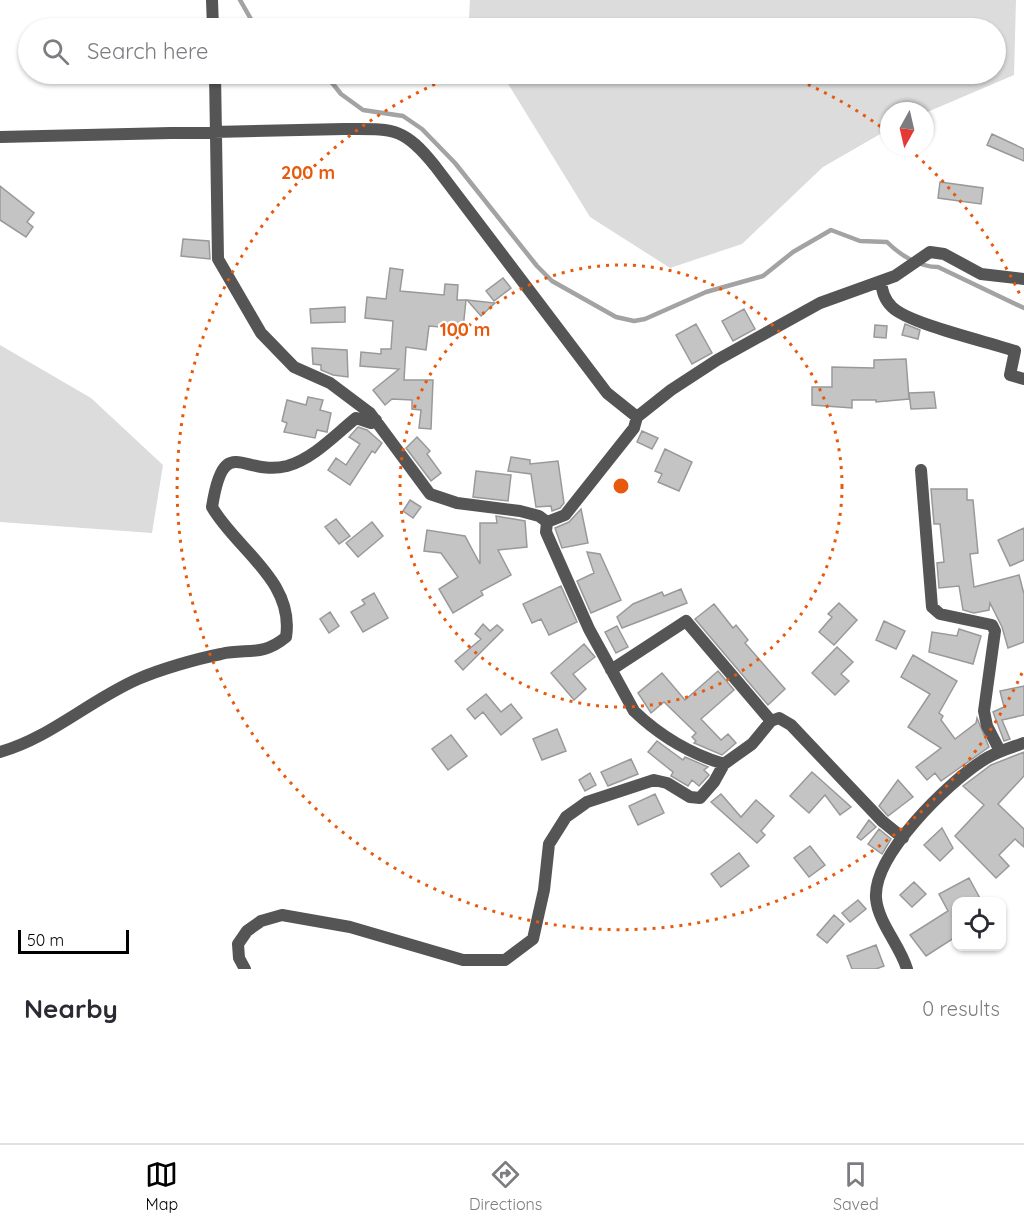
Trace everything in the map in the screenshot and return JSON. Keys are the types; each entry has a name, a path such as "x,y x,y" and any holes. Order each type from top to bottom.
{"street":[{"path":"212,0 213,18"},
{"path":"215,84 217,249 220,265 261,333 294,367 330,383 376,420 430,494 457,503 520,511 539,516 547,522"},
{"path":"0,137 217,130 365,129 406,135 417,144 435,166 608,393 637,417"},
{"path":"547,522 565,515 634,428 637,417 671,390 765,333 820,303 881,281 906,269 921,255 936,252 981,274 1024,279"},
{"path":"881,281 884,297 893,308 953,332 1015,351 1010,375 1024,380"},
{"path":"0,752 34,740 83,708 139,679 223,653 262,651 286,638 288,624 285,611 269,577 255,558 219,520 212,507 221,471 227,464 238,461 274,467 288,466 308,455 356,418 371,423 376,420"},
{"path":"921,470 932,607 940,614 992,625 994,631 984,711 987,726 1000,751"},
{"path":"547,522 546,532 566,580 634,711 650,726 703,757 724,764"},
{"path":"611,670 686,621 771,721"},
{"path":"245,969 238,952 238,944 247,931 261,921 282,915 350,927 464,960 504,960 533,939 544,890 549,844 566,817 587,802 654,780 667,783 690,797 700,798 714,782 724,764 752,744 771,721 779,718 791,725 882,821 903,838"},
{"path":"906,969 876,900 880,874 903,838 930,806 965,772 1000,751 1024,743"}],"shaded area":[{"path":"470,0 1016,0 1014,75 1006,78 1006,18 469,18"},
{"path":"508,84 993,84 934,109 934,102 880,102 880,134 823,167 742,244 670,268 590,217"},
{"path":"0,345 91,398 163,465 152,533 0,522"}],"building":[{"path":"992,134 1024,149 1024,161 987,145"},
{"path":"940,182 983,188 981,204 938,198"},
{"path":"0,186 34,213 27,222 33,227 26,237 0,220"},
{"path":"183,239 209,241 210,259 181,256"},
{"path":"390,268 403,270 400,291 444,295 445,284 458,285 457,300 466,300 463,329 429,326 426,350 406,347 404,380 433,380 431,429 419,428 421,410 412,409 412,400 392,399 385,405 373,390 399,369 360,366 361,352 381,354 381,349 391,349 393,321 365,318 367,297 386,299"},
{"path":"503,278 511,288 494,301 486,291"},
{"path":"467,300 495,303 481,316"},
{"path":"345,307 345,322 311,323 310,309"},
{"path":"744,309 755,329 733,341 722,321"},
{"path":"696,324 712,353 692,364 676,335"},
{"path":"905,324 920,330 918,339 902,335"},
{"path":"875,325 887,326 886,338 874,337"},
{"path":"312,348 347,350 348,377 333,375 321,370 321,365 313,364"},
{"path":"906,359 909,399 876,402 876,400 852,400 852,408 812,405 812,387 832,387 832,367 874,368 874,360"},
{"path":"934,392 936,408 911,409 909,393"},
{"path":"308,397 323,400 320,410 331,413 327,432 317,430 315,438 284,432 287,423 282,421 287,400 306,405"},
{"path":"358,427 367,430 382,443 375,453 372,451 350,485 328,470 336,458 346,465 360,444 349,437"},
{"path":"642,431 658,438 652,449 637,442"},
{"path":"417,437 430,451 427,454 441,473 431,481 406,448"},
{"path":"665,449 692,462 679,491 658,482 662,474 655,471"},
{"path":"511,457 530,460 530,464 558,461 564,503 560,508 552,511 551,506 536,507 531,474 508,471"},
{"path":"476,471 511,475 508,501 473,497"},
{"path":"931,489 967,489 967,500 973,500 978,553 970,554 974,587 1019,575 1024,594 1024,642 1008,648 1002,627 990,603 989,610 974,613 963,610 959,586 939,588 937,563 944,562 940,524 934,524"},
{"path":"410,500 421,507 413,518 403,511"},
{"path":"581,509 588,543 562,548 555,528 569,522"},
{"path":"496,516 525,521 527,547 498,550 511,575 481,591 483,595 453,613 439,589 458,577 441,553 424,551 427,530 465,536 480,564 480,523 497,523"},
{"path":"336,519 350,536 339,544 325,527"},
{"path":"372,522 383,536 358,557 346,543"},
{"path":"1024,528 1024,560 1010,566 998,540"},
{"path":"587,552 600,554 621,600 591,613 577,581 594,573"},
{"path":"561,586 577,622 549,635 541,619 532,623 523,604"},
{"path":"681,589 687,603 622,628 617,617 633,604 662,592 664,596"},
{"path":"374,593 388,618 363,632 351,612 365,604 362,600"},
{"path":"839,603 857,620 834,645 819,632 832,617 828,614"},
{"path":"714,604 733,628 736,625 748,640 745,643 785,689 768,705 695,619"},
{"path":"330,612 339,626 329,633 320,619"},
{"path":"884,621 905,631 896,649 876,640"},
{"path":"483,624 490,631 497,625 503,630 463,670 455,661 481,639 475,634"},
{"path":"617,626 628,647 616,653 605,632"},
{"path":"959,629 981,636 973,664 929,652 932,632 957,636"},
{"path":"584,644 595,657 573,674 586,689 574,700 551,673"},
{"path":"837,647 853,662 841,674 849,681 835,695 812,673"},
{"path":"913,655 957,681 939,713 943,716 941,720 955,739 976,723 977,718 989,747 941,781 935,773 927,780 916,767 941,748 908,727 930,694 901,677"},
{"path":"718,671 734,690 701,719 721,740 728,734 736,743 722,755 694,743 696,741 692,737 696,733 664,702 651,713 638,693 662,673 685,700"},
{"path":"1024,686 1024,715 1002,720 1010,739 1004,741 993,712 1004,707 1000,691"},
{"path":"486,694 501,712 511,704 522,718 501,735 483,712 475,719 467,709"},
{"path":"557,729 566,751 542,760 533,739"},
{"path":"451,735 467,756 448,770 432,749"},
{"path":"657,741 683,760 685,757 708,767 704,770 709,775 699,786 692,780 688,786 671,776 673,772 648,752"},
{"path":"1024,752 1024,776 998,804 1024,829 1024,847 1015,839 999,855 1009,866 996,878 955,836 984,805 963,786 991,765"},
{"path":"631,759 638,774 608,786 601,772"},
{"path":"812,772 851,807 840,815 825,795 809,813 790,796"},
{"path":"590,773 596,785 585,791 579,780"},
{"path":"898,780 913,797 888,816 879,806"},
{"path":"655,794 664,813 638,825 629,806"},
{"path":"721,794 741,817 756,800 774,816 761,831 765,835 757,843 711,802"},
{"path":"869,820 876,827 861,840 857,837"},
{"path":"942,828 953,848 940,861 924,845"},
{"path":"879,829 891,839 882,854 868,844"},
{"path":"810,846 825,865 809,877 794,858"},
{"path":"739,853 749,866 721,887 711,874"},
{"path":"969,878 979,897 952,897 952,939 926,956 910,935 948,911 939,894"},
{"path":"914,882 926,894 912,907 900,895"},
{"path":"858,900 866,909 850,922 842,913"},
{"path":"834,915 844,924 827,943 817,935"},
{"path":"876,945 884,966 876,969 852,969 847,956"}],"waterway":[{"path":"240,0 250,18"},
{"path":"333,84 341,94 363,110 403,116 422,129 455,163 537,266 552,281 616,317 634,321 645,319 706,292 763,276 793,252 831,230 860,241 887,242 910,259 924,265 938,267 1024,308"}]}
